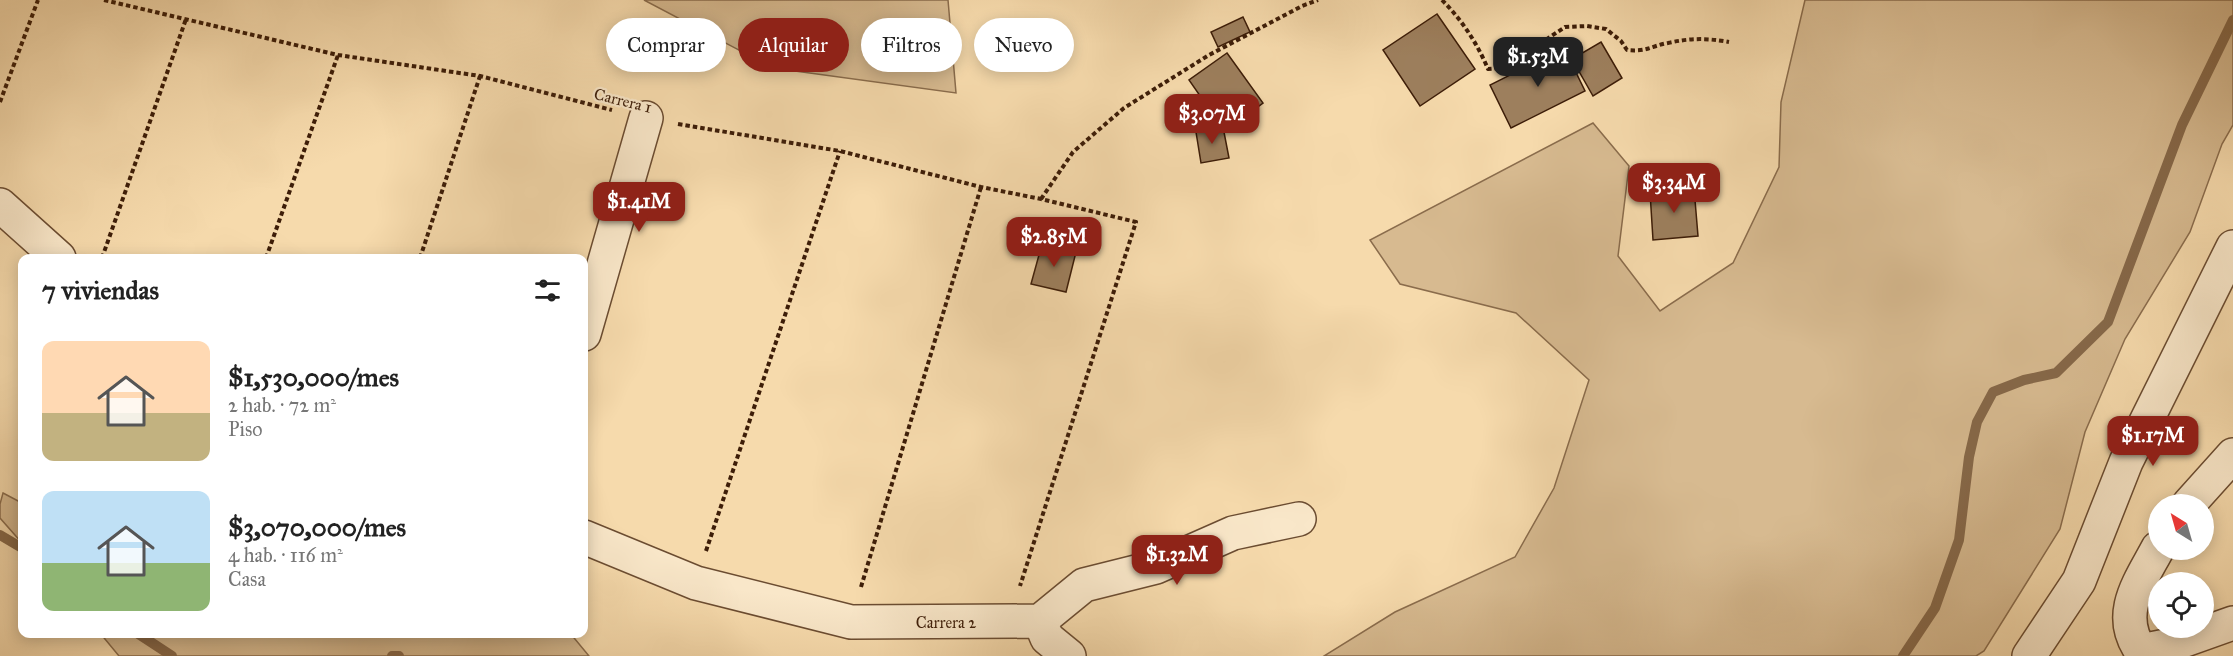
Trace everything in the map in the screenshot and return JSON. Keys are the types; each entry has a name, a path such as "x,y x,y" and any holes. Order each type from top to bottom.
{"street":[{"path":"588,320 646,118"},
{"path":"0,205 55,254"},
{"path":"2029,656 2079,581 2126,462 2233,247"},
{"path":"2198,494 2233,455"},
{"path":"1069,656 1025,621 1084,585 1156,567 1233,533 1299,519"},
{"name":"Carrera 2","path":"588,539 696,583 850,622 1025,621"},
{"path":"2151,560 2134,592 2130,619 2132,638 2141,651 2171,645 2233,623"}],"path":[{"path":"0,102 38,0"},
{"name":"Carrera 1","path":"104,0 339,55 480,76 646,118 840,151 981,187 1136,222 1025,621"},
{"path":"1041,199 1073,152 1124,108 1209,55 1302,6 1318,0"},
{"path":"1442,0 1460,17 1488,69 1503,68 1565,27 1587,26 1606,29 1621,41 1627,50 1643,52 1666,43 1705,37 1729,42"},
{"path":"103,254 186,19"},
{"path":"267,254 339,55"},
{"path":"421,254 480,76"},
{"path":"696,583 840,151"},
{"path":"850,622 981,187"}],"shaded area":[{"path":"644,0 948,0 950,18 861,18 861,72 954,72 956,93 802,72 849,72 849,18 738,18 738,50 726,43 726,18 678,18"},
{"path":"1805,0 2233,0 2233,125 2222,144 2190,232 2125,339 2085,432 2060,529 1984,651 1976,656 1324,656 1395,612 1515,557 1554,488 1589,380 1516,313 1400,284 1370,240 1593,123 1629,166 1618,256 1660,311 1733,263 1779,167 1781,102"},
{"path":"3,493 18,501 18,538 0,518"},
{"path":"104,638 574,638 589,656 119,656"}],"building":[{"path":"1437,14 1475,69 1420,106 1383,50"},
{"path":"1243,17 1250,32 1218,47 1211,32"},
{"path":"1601,42 1622,78 1593,96 1572,59"},
{"path":"1564,48 1585,91 1511,128 1490,85"},
{"path":"1227,53 1263,103 1247,115 1236,100 1214,116 1189,80"},
{"path":"1223,127 1229,158 1201,163 1196,132"},
{"path":"1694,188 1698,236 1653,240 1650,192"},
{"path":"1042,244 1076,252 1066,292 1031,284"}],"waterway":[{"path":"1903,656 1935,608 1959,540 1969,457 1977,422 1993,392 2024,380 2056,373 2108,322 2182,125 2233,20"},
{"path":"0,535 18,546"},
{"path":"145,638 172,656"},
{"path":"392,656 399,656"}]}
